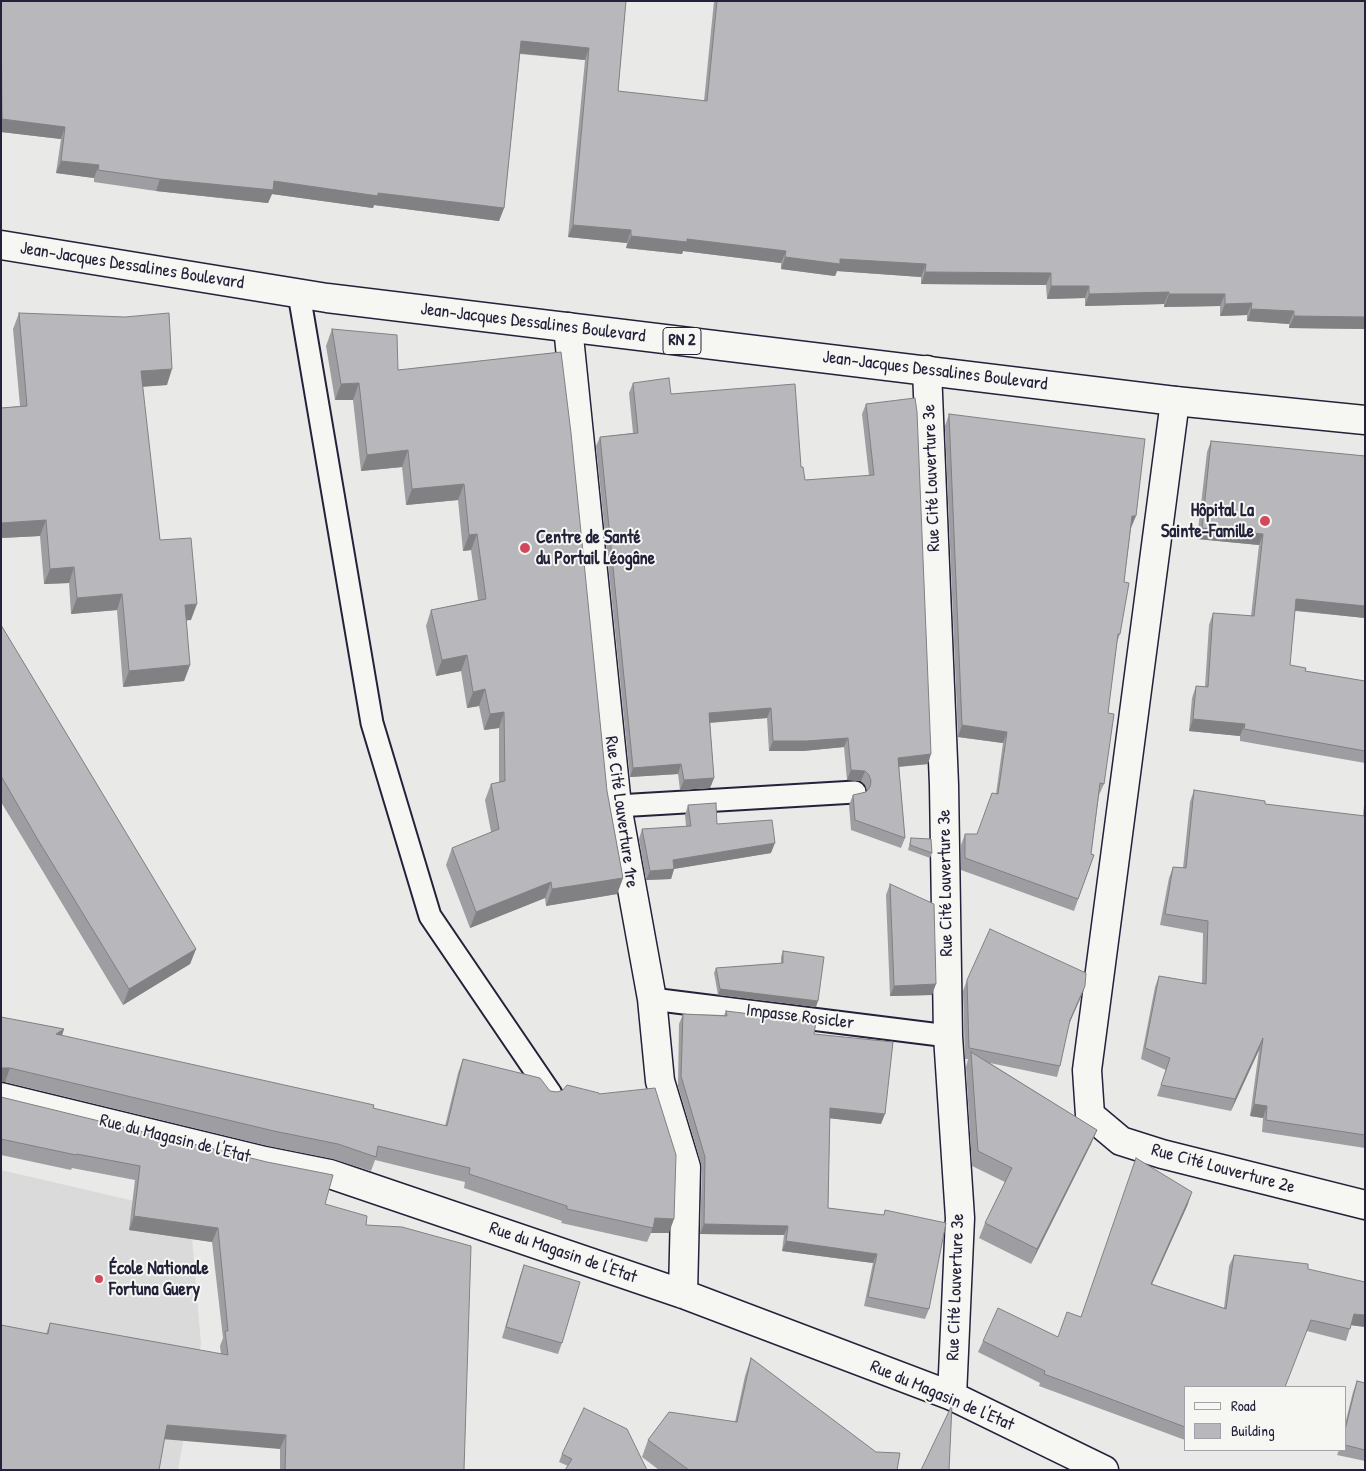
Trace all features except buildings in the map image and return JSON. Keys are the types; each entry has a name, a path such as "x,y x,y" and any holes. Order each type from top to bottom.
{"street":[{"name":"Jean-Jacques Dessalines Boulevard","path":"1,245 299,294 1175,401 1365,420"},
{"name":"Rue Cité Louverture 1re","path":"568,327 617,806 652,999 660,1081 686,1167 683,1294"},
{"name":"Rue Cité Louverture 3e","path":"927,370 944,785 948,1036 960,1218 952,1396"},
{"name":"Rue Cité Louverture 2e","path":"1175,401 1087,1070 1090,1115 1122,1141 1162,1154 1365,1205"},
{"name":"Rue du Magasin de l'Etat","path":"1,1097 265,1161 330,1174 683,1294 952,1396 1104,1470"}],"lane":[{"path":"299,294 372,723 430,916 550,1094"},
{"path":"617,806 855,792"},
{"name":"Impasse Rosicler","path":"652,999 948,1036"}],"shaded area":[{"name":"École Nationale Fortuna Guery","path":"1,1170 190,1214 201,1344 178,1470 1,1470"}],"place":[{"name":"Hôpital La Sainte-Famille","path":"1265,521"},
{"name":"Centre de Santé du Portail Léogâne","path":"525,548"},
{"name":"École Nationale Fortuna Guery","path":"99,1279"}]}
